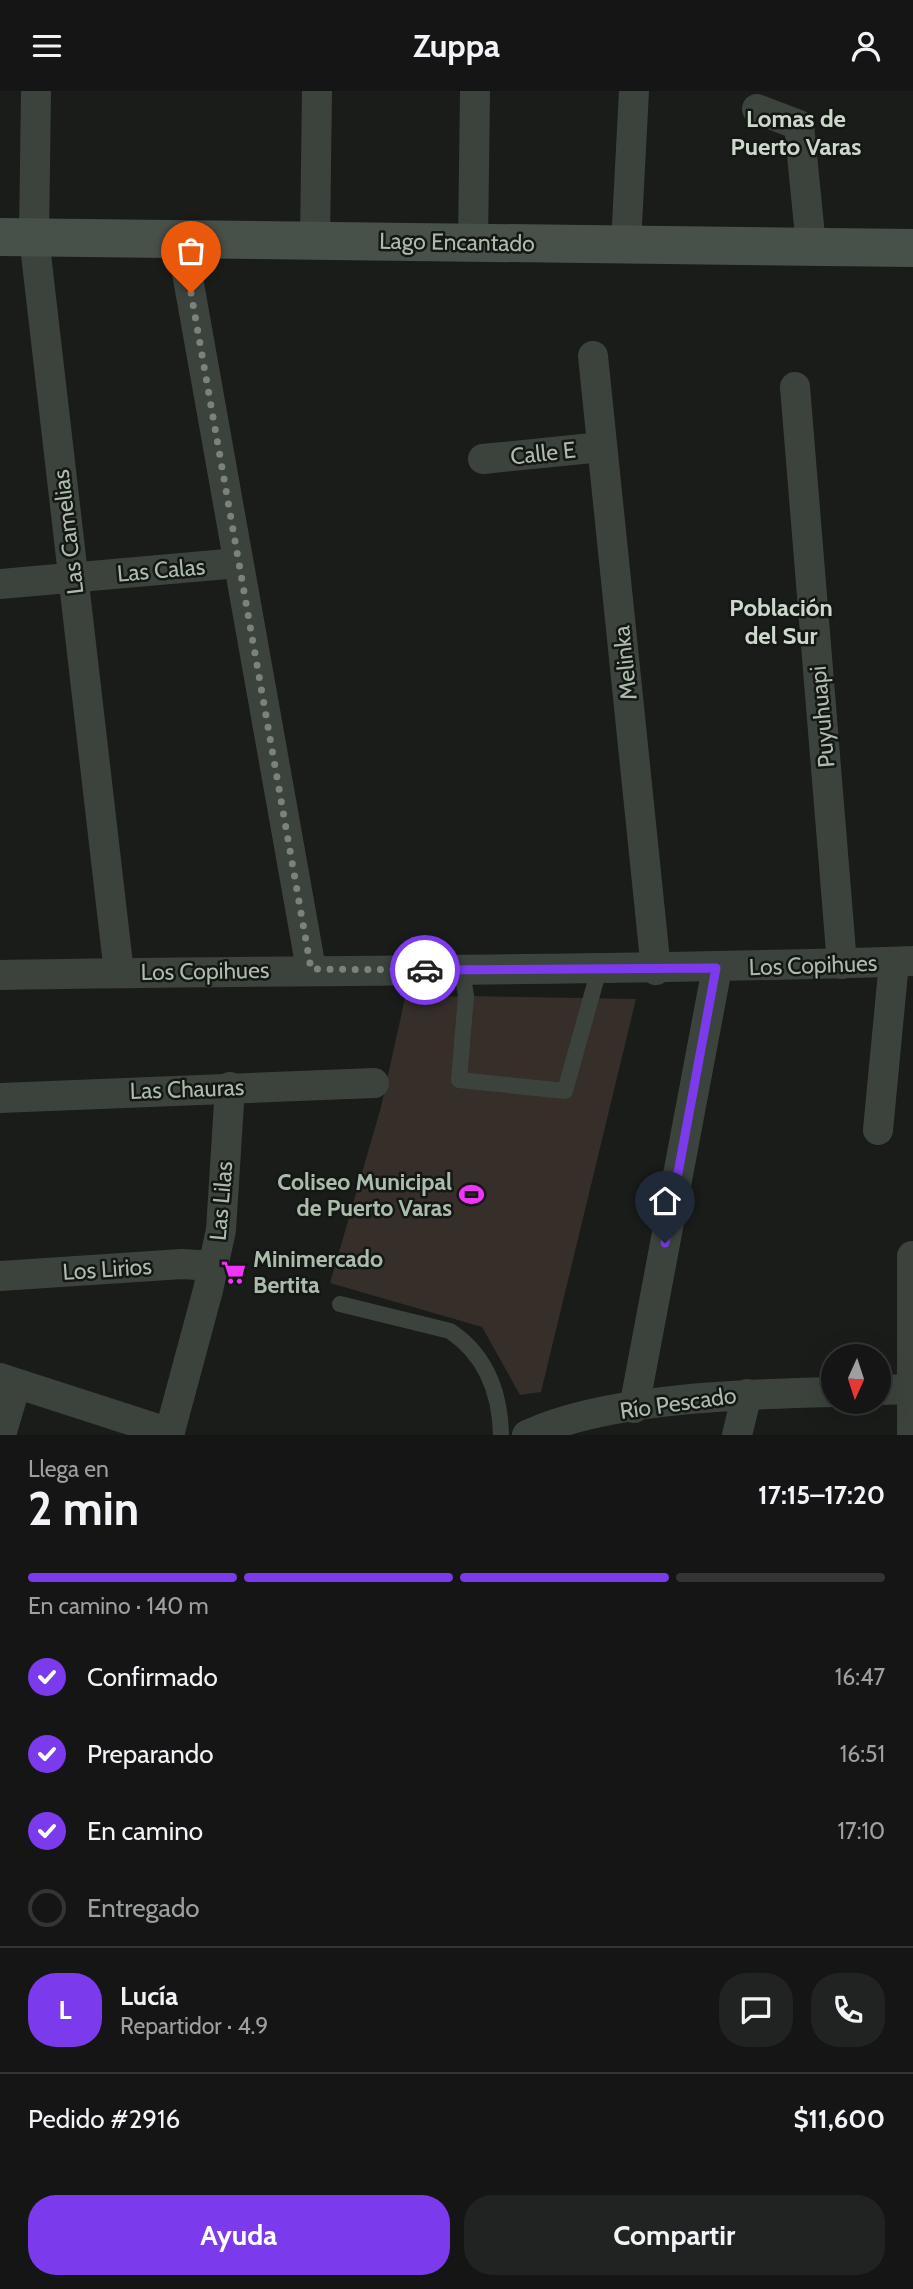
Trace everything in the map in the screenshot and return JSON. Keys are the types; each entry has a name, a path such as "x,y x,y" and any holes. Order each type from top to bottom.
{"street":[{"name":"Las Camelias","path":"36,91 17,237 73,578 119,973"},
{"path":"315,241 317,91"},
{"path":"474,243 475,91"},
{"path":"626,244 634,91"},
{"path":"757,109 799,125 811,246"},
{"name":"Lago Encantado","path":"17,237 913,248"},
{"path":"181,239 311,969"},
{"name":"Melinka","path":"593,356 656,970"},
{"name":"Puyuhuapi","path":"794,387 842,964"},
{"name":"Calle E","path":"483,459 602,447"},
{"name":"Las Calas","path":"0,584 238,563"},
{"path":"878,1129 904,962"},
{"name":"Los Copihues","path":"0,975 311,969 656,970 904,962"},
{"path":"634,1408 716,968"},
{"name":"Las Chauras","path":"0,1098 374,1083"},
{"name":"Las Lilas","path":"170,1434 221,1230 229,1087"},
{"path":"912,1256 912,1435"},
{"name":"Los Lirios","path":"0,1276 182,1265 214,1266"},
{"path":"1,1435 8,1381 170,1434"},
{"path":"891,1390 911,1389"},
{"name":"Río Pescado","path":"527,1435 554,1423 634,1408 747,1394 821,1392"},
{"path":"737,1435 747,1394"}],"lane":[{"path":"462,970 466,996 459,1080 565,1091 596,980 605,970"},
{"path":"340,1304 450,1331 463,1340 488,1373 498,1403 501,1435"}],"shaded area":[{"name":"Coliseo Municipal de Puerto Varas","path":"466,996 636,999 541,1392 520,1395 482,1327 330,1283 381,1107 405,998"}],"way so far":[{"path":"191,293 311,969 425,970"}],"place":[{"name":"Coliseo Municipal de Puerto Varas","path":"472,1195"},
{"name":"Minimercado Bertita","path":"233,1272"}],"district":[{"name":"Lomas de Puerto Varas","path":"796,133"},
{"name":"Población del Sur","path":"781,622"}],"route":[{"path":"425,970 716,968 665,1243"}]}
